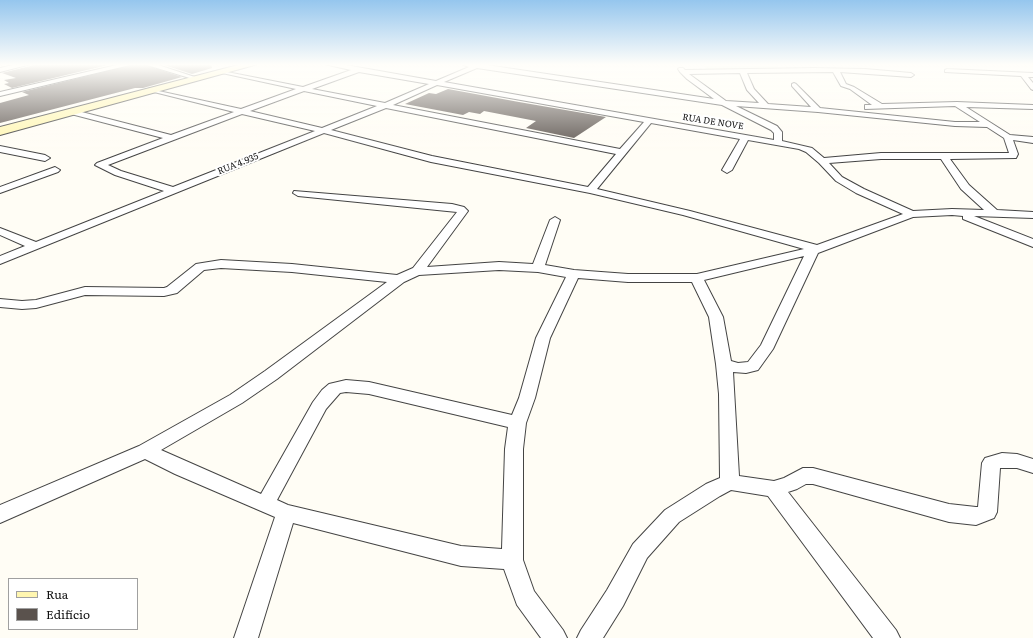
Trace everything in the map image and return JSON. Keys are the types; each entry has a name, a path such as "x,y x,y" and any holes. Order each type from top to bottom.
{"main road":[{"path":"0,131 145,94"}],"street":[{"path":"168,94 322,130 431,159 590,190 686,213 815,250"},
{"path":"172,190 125,175 100,165 290,94"},
{"path":"328,94 622,152"},
{"name":"RUA 4.935","path":"0,260 413,94"},
{"name":"RUA DE NOVE","path":"492,94 801,146 809,150 822,161 834,175 848,185 912,214"},
{"path":"662,94 724,103 818,110 955,124 987,125"},
{"path":"712,94 724,103 774,128 778,132 778,142"},
{"path":"755,94 766,106"},
{"path":"802,94 818,110"},
{"path":"861,94 881,107"},
{"path":"957,104 987,125 1008,137 1033,140"},
{"path":"836,112 850,108 957,104 1033,107"},
{"path":"74,112 172,138"},
{"path":"590,190 649,121"},
{"path":"727,170 745,137"},
{"path":"822,161 881,156 1013,156 1014,154 1008,137"},
{"path":"0,149 45,158"},
{"path":"944,156 965,187 995,214"},
{"path":"0,190 55,170"},
{"path":"298,193 460,209 463,211 417,271"},
{"path":"952,212 1033,243"},
{"path":"0,514 145,451 236,399 271,376 398,279 417,271 499,266 538,268 574,274 628,278 697,278 815,250 912,214 952,212 1033,215"},
{"path":"538,268 555,220"},
{"path":"0,231 36,246"},
{"path":"724,364 738,368 753,366 768,346 815,250"},
{"path":"0,303 22,305 36,304 85,291 164,292 172,290 200,267 222,264 299,269 398,279"},
{"path":"555,638 525,597 512,560 514,450 517,423 527,398 543,338 574,274"},
{"path":"697,278 716,317 724,364 727,394 730,482"},
{"path":"265,504 319,406 328,394 336,388 346,386 369,388 517,423"},
{"path":"145,451 182,469 286,513 461,556 512,560"},
{"path":"589,638 615,598 640,551 672,516 713,490 730,482 774,489 790,484 803,476 813,476 949,513 976,516 987,512 991,463 1002,460 1017,461 1033,466"},
{"path":"774,489 888,638"},
{"path":"246,638 286,513"}],"building":[{"path":"26,94 113,94 0,123 0,103 29,95"},
{"path":"427,94 474,94 606,117 574,138 526,128 536,121 484,111 480,114 469,112 463,115 405,104"}]}
